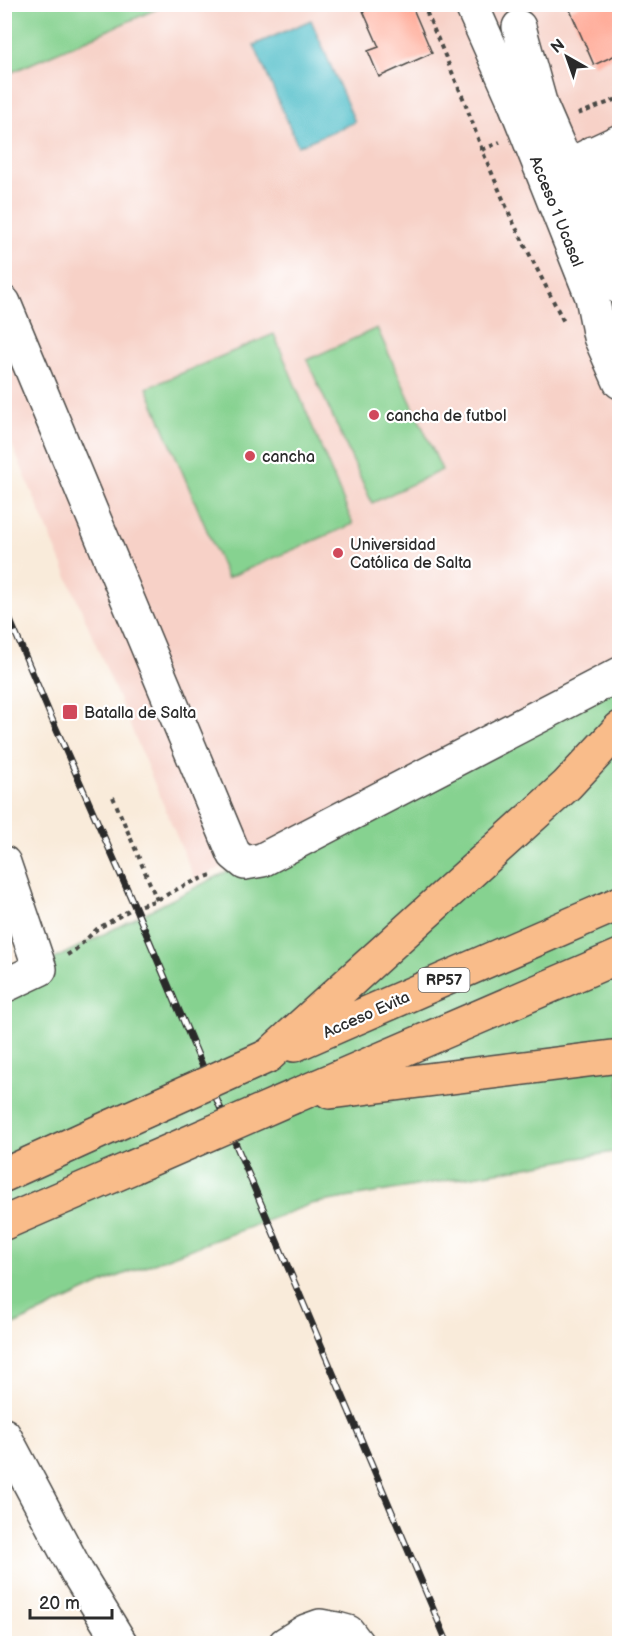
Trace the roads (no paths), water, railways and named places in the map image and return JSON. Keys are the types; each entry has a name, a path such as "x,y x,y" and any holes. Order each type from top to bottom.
{"highway":[{"path":"268,1056 567,784 620,728"},
{"name":"Acceso Evita","path":"4,1175 268,1056 620,903"},
{"path":"4,1223 620,956"},
{"path":"293,1097 620,1056"}],"street":[{"name":"Acceso 1 Ucasal","path":"471,4 512,96 580,159 592,297 610,333 620,382"},
{"name":"Acceso 1 Ucasal","path":"487,42 525,16 541,106 580,159 620,288"},
{"path":"580,159 620,218"},
{"path":"4,303 234,854 245,863 262,860 620,674"},
{"path":"4,863 40,969 4,986"},
{"path":"4,1435 77,1572 121,1644"},
{"path":"285,1644 306,1631 320,1626 348,1632 357,1644"}],"water":[{"path":"311,20 355,122 298,146 254,45"}],"railway":[{"path":"4,606 135,907 448,1644"}],"place":[{"name":"cancha de futbol","path":"374,415"},
{"name":"cancha","path":"250,456"},
{"name":"Universidad Católica de Salta","path":"338,553"},
{"name":"Batalla de Salta","path":"70,712"}]}
